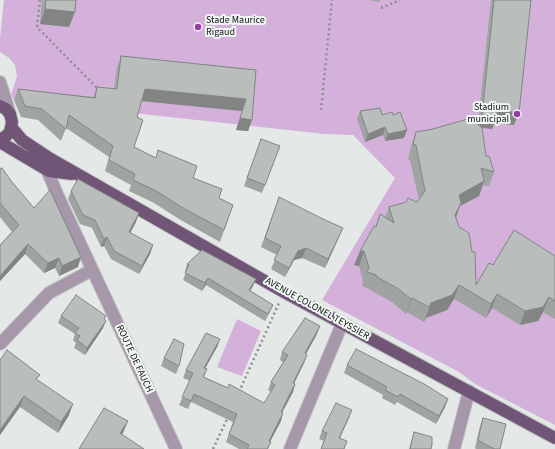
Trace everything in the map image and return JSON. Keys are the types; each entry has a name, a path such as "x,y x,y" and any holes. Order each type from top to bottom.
{"main road":[{"path":"0,106 6,109 10,114 12,122 6,136 0,141"},
{"name":"AVENUE COLONEL TEYSSIER","path":"11,127 22,140 49,158 284,292 555,438"},
{"name":"AVENUE COLONEL TEYSSIER","path":"0,141 47,170 81,176"}],"street":[{"path":"0,82 10,114"},
{"name":"ROUTE DE FAUCH","path":"47,170 176,449"},
{"path":"0,344 49,293 92,270"},
{"path":"290,449 342,324"},
{"path":"454,449 469,391"}],"path":[{"path":"40,0 37,27 99,90"},
{"path":"321,110 332,0"},
{"path":"381,8 400,0"},
{"path":"236,399 284,292"},
{"path":"213,449 230,413"}],"shaded area":[{"path":"4,0 555,0 555,425 475,384 459,372 322,300 395,178 353,135 324,134 14,100 11,95 17,76 15,65 9,58 0,52"},
{"path":"237,319 261,331 242,376 217,367"}],"building":[{"path":"46,0 76,0 75,12 45,9"},
{"path":"494,0 531,0 519,113 497,110 497,117 482,115"},
{"path":"121,56 256,70 252,120 240,118 246,99 145,89 137,117 143,120 134,147 156,158 158,150 197,166 193,178 222,189 219,198 233,205 224,230 183,208 158,192 133,180 135,174 109,160 113,146 69,115 66,129 42,109 25,106 18,89 95,98 97,87 117,89"},
{"path":"380,108 382,115 392,112 393,115 400,112 407,130 388,134 385,127 368,134 360,111"},
{"path":"471,118 482,128 486,156 489,156 494,172 481,168 484,181 459,195 461,203 455,215 459,227 469,233 472,252 475,252 476,285 489,263 493,265 514,230 555,256 555,301 549,297 543,307 525,311 497,294 491,304 459,285 452,295 431,303 429,307 412,298 411,299 376,275 367,272 369,268 364,251 360,251 374,226 376,227 380,214 394,223 389,207 406,202 408,198 416,202 425,191 416,145 413,144 416,132 433,129"},
{"path":"261,139 280,146 265,185 247,178"},
{"path":"2,168 34,208 50,190 81,257 62,266 59,258 48,263 28,244 0,276 0,245 19,225 0,203 0,169"},
{"path":"78,179 139,213 129,232 153,245 142,266 114,251 107,237 104,239 95,220 83,215 71,191"},
{"path":"279,197 343,228 328,259 306,248 298,251 289,268 274,260 281,246 265,238"},
{"path":"202,250 256,279 249,290 273,305 268,314 208,278 205,283 185,273 189,265 187,264"},
{"path":"76,295 106,316 104,319 106,321 87,348 77,340 80,336 75,333 79,328 61,316"},
{"path":"305,318 320,326 305,353 307,355 293,383 295,384 281,412 283,413 269,441 271,442 267,449 247,449 249,445 229,434 237,414 194,394 191,401 182,397 193,373 186,370 206,333 220,339 204,368 207,369 203,377 228,388 229,384 264,403 275,385 271,382 288,355 282,352"},
{"path":"174,339 184,344 179,366 164,358"},
{"path":"356,349 426,385 448,399 439,416 400,394 398,397 385,390 387,387 347,365"},
{"path":"7,350 40,375 36,379 73,404 61,422 24,396 0,430 0,360"},
{"path":"336,403 352,410 339,438 347,441 344,449 321,449 327,433 322,431"},
{"path":"104,408 128,421 120,433 144,449 79,449"},
{"path":"483,418 506,424 500,449 494,449 478,440"},
{"path":"414,432 432,437 431,449 410,449"}],"place":[{"name":"Stade Maurice Rigaud","path":"198,27"},
{"name":"Stadium municipal","path":"517,114"}]}
